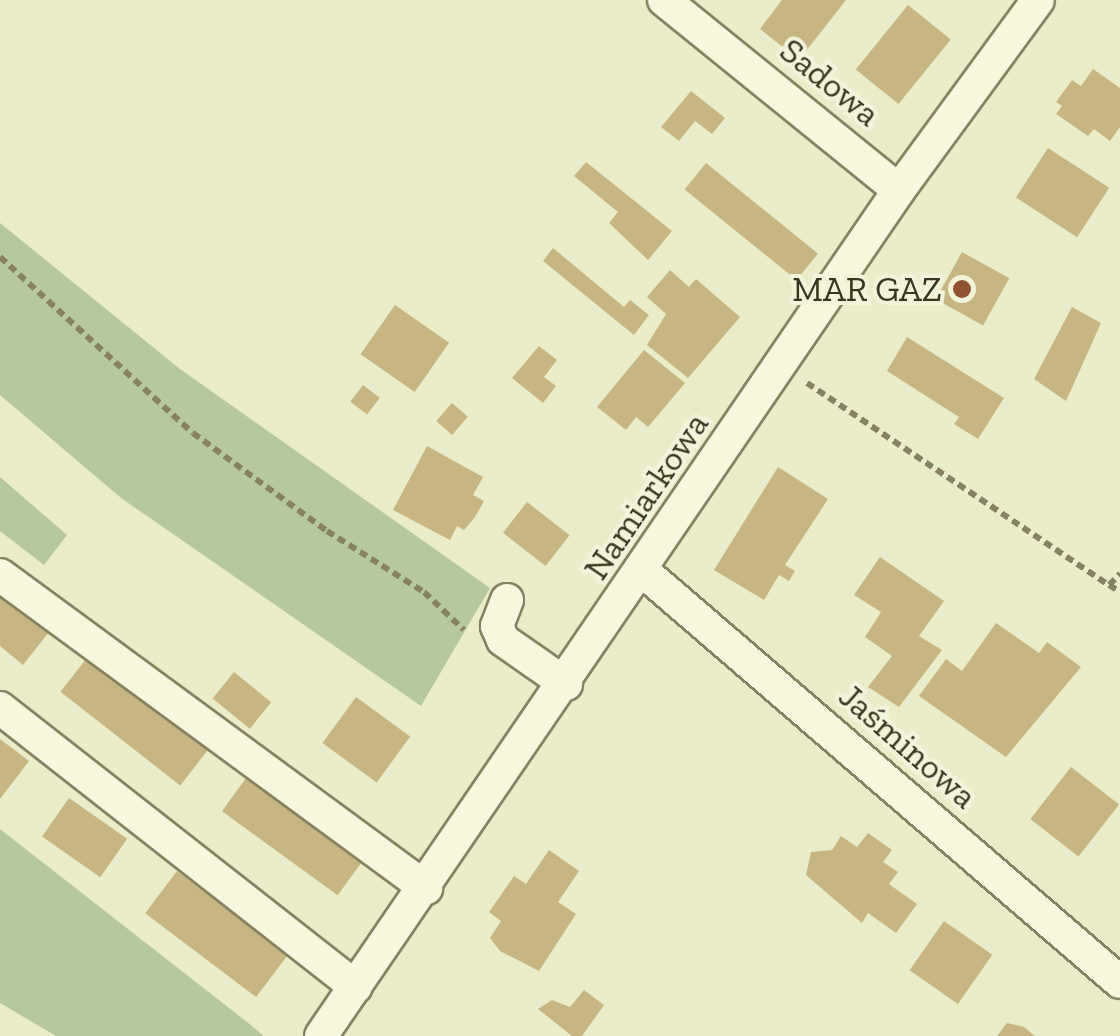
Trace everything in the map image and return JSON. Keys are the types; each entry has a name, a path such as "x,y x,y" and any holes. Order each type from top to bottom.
{"street":[{"name":"Sadowa","path":"664,0 900,190"},
{"name":"Namiarkowa","path":"321,1036 644,572 900,190 1038,0"},
{"name":"Jaśminowa","path":"644,572 1120,982"},
{"path":"0,575 426,888"},
{"path":"507,600 497,626 503,640 566,684"},
{"path":"0,708 356,987"}],"path":[{"path":"0,257 193,433 424,592 472,638"},
{"path":"806,382 1120,592"},
{"path":"1110,585 1120,574"}],"green space":[{"path":"0,223 180,369 490,588 421,706 121,498 0,395"},
{"path":"0,477 67,535 44,565 0,531"},
{"path":"0,829 264,1036 56,1036 0,1003"}],"building":[{"path":"782,0 846,0 799,60 760,29"},
{"path":"908,5 951,40 899,104 856,70"},
{"path":"1093,69 1120,88 1120,127 1110,141 1094,129 1088,136 1056,114 1062,106 1056,102 1072,80 1081,86"},
{"path":"691,91 725,118 712,134 695,121 679,141 661,127"},
{"path":"1048,148 1109,188 1077,237 1016,197"},
{"path":"586,162 672,231 648,260 609,223 618,212 574,176"},
{"path":"706,163 818,254 797,280 685,189"},
{"path":"553,248 624,307 630,300 649,315 634,335 543,261"},
{"path":"962,252 1009,278 983,325 936,299"},
{"path":"670,270 689,287 696,279 740,317 688,378 647,345 666,314 647,297"},
{"path":"395,305 449,343 415,392 361,354"},
{"path":"1072,307 1101,323 1066,401 1034,379"},
{"path":"907,337 1004,398 978,439 954,424 959,417 887,371"},
{"path":"539,346 557,360 544,377 556,386 543,403 512,378"},
{"path":"644,350 685,383 648,427 636,417 626,430 597,407"},
{"path":"363,385 380,398 367,414 350,402"},
{"path":"452,403 468,417 452,435 436,421"},
{"path":"427,446 483,477 473,495 484,501 464,530 457,526 450,540 393,510"},
{"path":"778,467 828,499 785,565 795,571 789,581 779,575 764,600 714,570"},
{"path":"527,502 570,535 546,566 503,533"},
{"path":"880,557 944,601 919,636 942,650 899,707 868,687 892,656 865,637 881,612 854,595"},
{"path":"0,586 53,627 23,665 0,646"},
{"path":"996,623 1039,653 1047,642 1081,667 1006,757 919,696 946,659 962,671"},
{"path":"90,654 210,748 180,785 60,692"},
{"path":"234,672 271,702 250,729 213,698"},
{"path":"356,697 410,736 377,782 322,743"},
{"path":"0,739 29,761 0,799"},
{"path":"1071,767 1119,805 1078,857 1030,819"},
{"path":"249,774 365,858 338,895 222,811"},
{"path":"69,798 127,839 100,877 42,837"},
{"path":"868,833 892,850 883,862 898,872 889,884 917,904 896,933 868,913 862,923 806,875 811,852 832,850 841,836 857,847"},
{"path":"549,850 579,871 558,902 576,914 539,971 500,951 490,938 501,921 489,912 514,876 526,884"},
{"path":"177,871 288,955 256,997 145,913"},
{"path":"944,921 992,955 958,1004 910,970"},
{"path":"584,990 604,1005 582,1036 572,1036 538,1009 552,1000 570,1007"},
{"path":"1007,1023 1024,1027 1035,1036 997,1036"}],"place":[{"name":"MAR GAZ","path":"962,289"}]}
